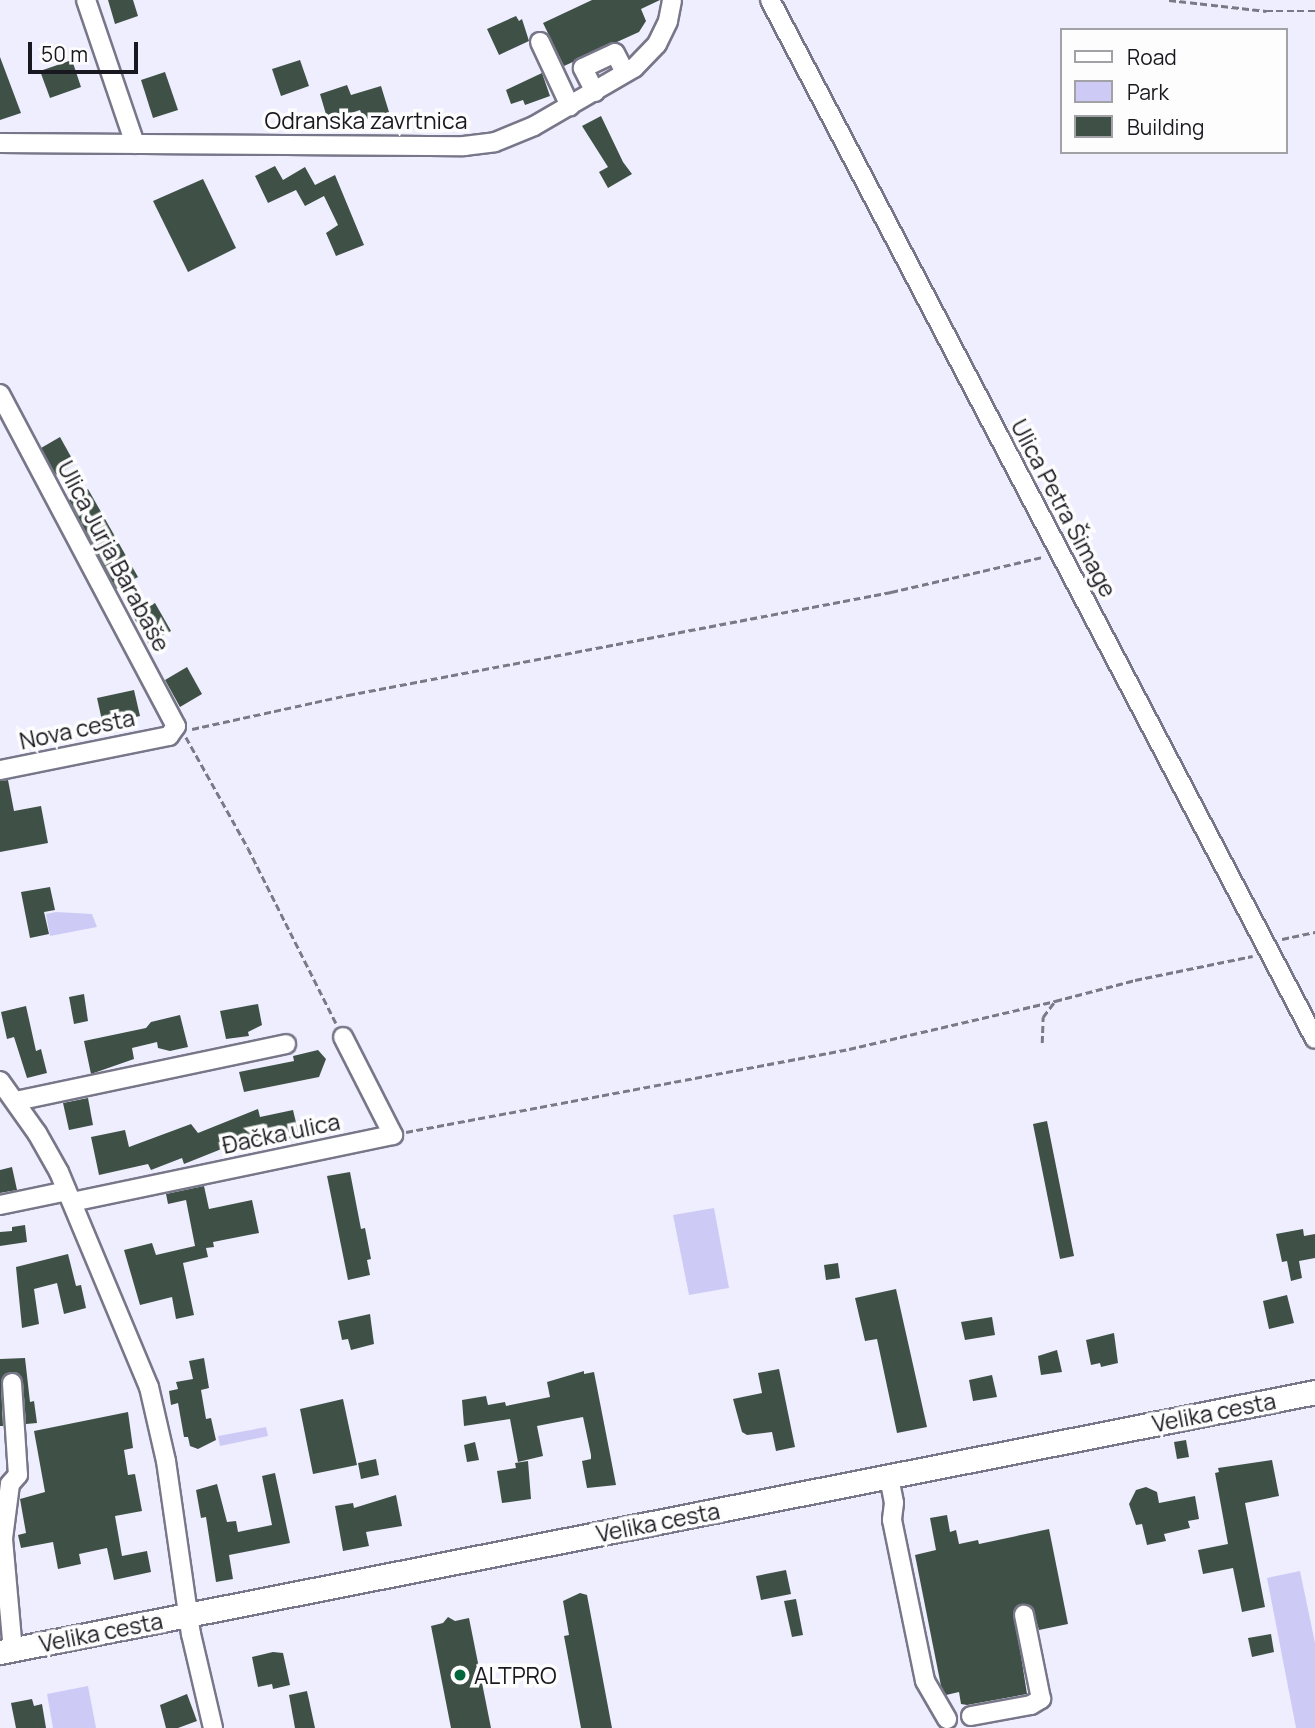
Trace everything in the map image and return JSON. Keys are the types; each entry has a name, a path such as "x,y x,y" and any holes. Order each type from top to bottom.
{"main road":[{"name":"Velika cesta","path":"7,1651 1315,1392"}],"street":[{"path":"86,0 135,144"},
{"name":"Odranska zavrtnica","path":"0,143 464,146 495,142 534,126 625,73 657,44 668,21 672,0"},
{"name":"Ulica Petra Šimage","path":"770,0 1315,1039"},
{"path":"540,42 570,106"},
{"path":"595,92 583,68 615,53 625,73"},
{"name":"Ulica Jurja Barabaše","path":"0,394 174,718 175,730 164,737"},
{"name":"Nova cesta","path":"0,770 164,737"},
{"path":"343,1037 393,1135"},
{"path":"16,1101 286,1044"},
{"path":"0,1081 37,1133 69,1197 149,1387 166,1461 189,1615 213,1728"},
{"name":"Đačka ulica","path":"0,1205 69,1197 393,1135"},
{"path":"7,1651 3,1539 10,1484 18,1475 12,1383"},
{"path":"889,1477 894,1503 892,1520 925,1681 944,1724 958,1714 976,1722 1031,1705 1041,1699 1024,1615"}],"path":[{"path":"1169,0 1266,11 1315,10"},
{"path":"343,1037 254,860 183,731 348,695 891,592 1060,553"},
{"path":"393,1135 849,1049 1268,951 1287,937 1315,932"},
{"path":"1042,1043 1043,1017 1055,1001"}],"green space":[{"path":"46,914 92,914 97,927 50,936"},
{"path":"714,1208 729,1288 689,1295 673,1215"},
{"path":"266,1427 268,1436 220,1446 218,1436"},
{"path":"1300,1571 1315,1643 1315,1728 1296,1728 1267,1578"},
{"path":"88,1686 96,1728 53,1728 47,1694"}],"building":[{"path":"108,0 133,0 138,16 115,24"},
{"path":"592,0 660,0 641,9 646,21 639,32 564,66 543,23"},
{"path":"516,16 519,21 522,19 529,41 499,55 487,29"},
{"path":"0,57 21,113 0,120"},
{"path":"72,60 81,87 50,98 40,71"},
{"path":"300,60 309,86 281,96 272,69"},
{"path":"165,72 178,110 153,118 141,80"},
{"path":"542,73 550,96 525,105 523,100 511,104 506,90"},
{"path":"347,85 351,95 381,86 389,112 364,120 360,110 328,121 320,94"},
{"path":"601,116 623,162 632,174 608,188 599,172 608,167 582,126"},
{"path":"275,166 283,180 305,167 315,185 335,175 364,245 336,256 326,233 338,225 324,196 305,206 296,190 268,203 255,176"},
{"path":"203,179 236,248 188,272 153,201"},
{"path":"60,437 75,464 56,475 41,448"},
{"path":"88,489 138,577 116,589 69,500"},
{"path":"155,603 171,631 148,643 133,616"},
{"path":"187,667 202,694 180,707 165,680"},
{"path":"134,690 140,716 103,725 97,698"},
{"path":"8,780 14,811 41,806 48,843 0,852 0,781"},
{"path":"50,887 55,910 44,912 49,934 30,938 21,892"},
{"path":"84,994 88,1021 74,1024 69,997"},
{"path":"258,1004 262,1025 248,1032 249,1036 226,1039 220,1011"},
{"path":"26,1006 36,1051 41,1049 47,1073 27,1078 14,1037 7,1039 1,1012"},
{"path":"180,1015 188,1047 170,1051 158,1048 157,1042 132,1048 134,1059 91,1074 84,1041 146,1028 151,1022"},
{"path":"318,1050 326,1059 319,1077 244,1092 239,1072 294,1061 293,1056"},
{"path":"88,1098 93,1125 69,1130 63,1103"},
{"path":"258,1109 260,1117 293,1110 299,1135 276,1144 276,1140 265,1143 265,1140 227,1154 224,1148 184,1164 182,1158 151,1170 148,1164 99,1175 91,1137 125,1130 129,1147 191,1124 198,1133"},
{"path":"1047,1121 1074,1256 1060,1259 1033,1124"},
{"path":"12,1167 17,1190 0,1193 0,1170"},
{"path":"350,1172 361,1229 365,1228 371,1259 367,1260 370,1275 348,1280 327,1176"},
{"path":"204,1186 209,1209 252,1200 259,1233 213,1242 214,1247 206,1248 208,1257 183,1263 194,1315 176,1319 172,1297 140,1305 124,1250 152,1243 156,1255 195,1246 186,1200 168,1204 166,1194"},
{"path":"25,1225 27,1242 0,1246 0,1232 12,1231 12,1227"},
{"path":"1303,1229 1304,1236 1315,1234 1315,1258 1299,1261 1302,1278 1291,1281 1287,1261 1282,1262 1276,1234"},
{"path":"68,1254 76,1286 81,1285 86,1308 64,1314 57,1283 34,1289 39,1324 22,1328 16,1267"},
{"path":"838,1263 840,1278 826,1280 824,1265"},
{"path":"896,1289 927,1427 897,1433 877,1339 865,1341 855,1298"},
{"path":"1287,1295 1294,1323 1269,1329 1263,1301"},
{"path":"370,1314 374,1344 351,1350 348,1339 342,1340 338,1321"},
{"path":"992,1317 995,1335 965,1340 961,1322"},
{"path":"1114,1333 1118,1363 1101,1367 1100,1363 1091,1365 1086,1340"},
{"path":"1057,1350 1062,1372 1041,1375 1038,1356"},
{"path":"25,1358 30,1402 34,1401 37,1423 26,1424 23,1382 18,1373 11,1372 5,1374 1,1383 3,1426 0,1426 0,1359"},
{"path":"204,1358 209,1388 201,1390 206,1419 211,1418 216,1440 198,1449 190,1446 188,1437 184,1437 178,1403 171,1405 169,1391 178,1389 176,1382 193,1379 189,1361"},
{"path":"779,1369 795,1447 776,1451 772,1432 747,1435 742,1432 733,1399 762,1393 758,1373"},
{"path":"584,1371 584,1374 594,1372 616,1485 587,1488 582,1461 591,1459 591,1455 583,1417 537,1426 543,1456 518,1462 510,1419 464,1426 462,1400 486,1396 488,1405 505,1402 506,1406 550,1397 547,1382"},
{"path":"992,1375 997,1397 973,1401 969,1380"},
{"path":"343,1399 357,1465 313,1474 300,1409"},
{"path":"128,1412 133,1448 124,1450 128,1475 135,1474 142,1511 115,1516 122,1556 147,1551 151,1572 114,1580 107,1548 79,1554 81,1564 58,1569 53,1542 21,1548 18,1535 26,1533 20,1499 45,1492 34,1431"},
{"path":"1186,1440 1189,1457 1177,1459 1174,1442"},
{"path":"475,1442 479,1460 467,1462 464,1445"},
{"path":"376,1459 379,1475 361,1479 358,1463"},
{"path":"1272,1460 1279,1496 1245,1503 1265,1607 1242,1612 1233,1568 1203,1574 1198,1550 1228,1544 1215,1473 1219,1472 1218,1468"},
{"path":"528,1461 531,1499 502,1503 497,1471 516,1468 515,1463"},
{"path":"275,1473 290,1543 229,1555 233,1579 216,1582 206,1517 201,1518 196,1490 217,1484 227,1522 236,1521 238,1532 272,1525 262,1476"},
{"path":"1146,1487 1157,1492 1159,1503 1195,1496 1199,1519 1188,1521 1190,1528 1164,1534 1166,1541 1147,1545 1142,1524 1136,1525 1129,1504 1136,1490"},
{"path":"396,1495 402,1526 366,1532 369,1546 343,1551 335,1506 353,1503 354,1508"},
{"path":"947,1515 950,1532 956,1530 959,1544 978,1540 979,1544 1049,1529 1068,1624 1039,1630 1032,1607 1021,1604 1014,1611 1027,1694 967,1705 961,1704 959,1692 946,1695 941,1686 915,1555 936,1550 930,1518"},
{"path":"786,1570 791,1594 761,1600 756,1576"},
{"path":"580,1593 587,1595 612,1728 581,1728 564,1636 569,1635 563,1601"},
{"path":"796,1599 803,1635 792,1637 784,1601"},
{"name":"ALTPRO","path":"448,1617 455,1621 469,1618 491,1728 451,1728 431,1626 443,1623"},
{"path":"1271,1634 1274,1652 1252,1657 1248,1638"},
{"path":"273,1652 283,1653 290,1685 273,1689 272,1684 258,1687 252,1657"},
{"path":"307,1691 315,1728 295,1728 289,1695"},
{"path":"187,1694 197,1721 178,1728 166,1728 160,1705"},
{"path":"32,1699 34,1706 42,1704 46,1728 16,1728 11,1703"}],"place":[{"name":"ALTPRO","path":"460,1675"}]}
